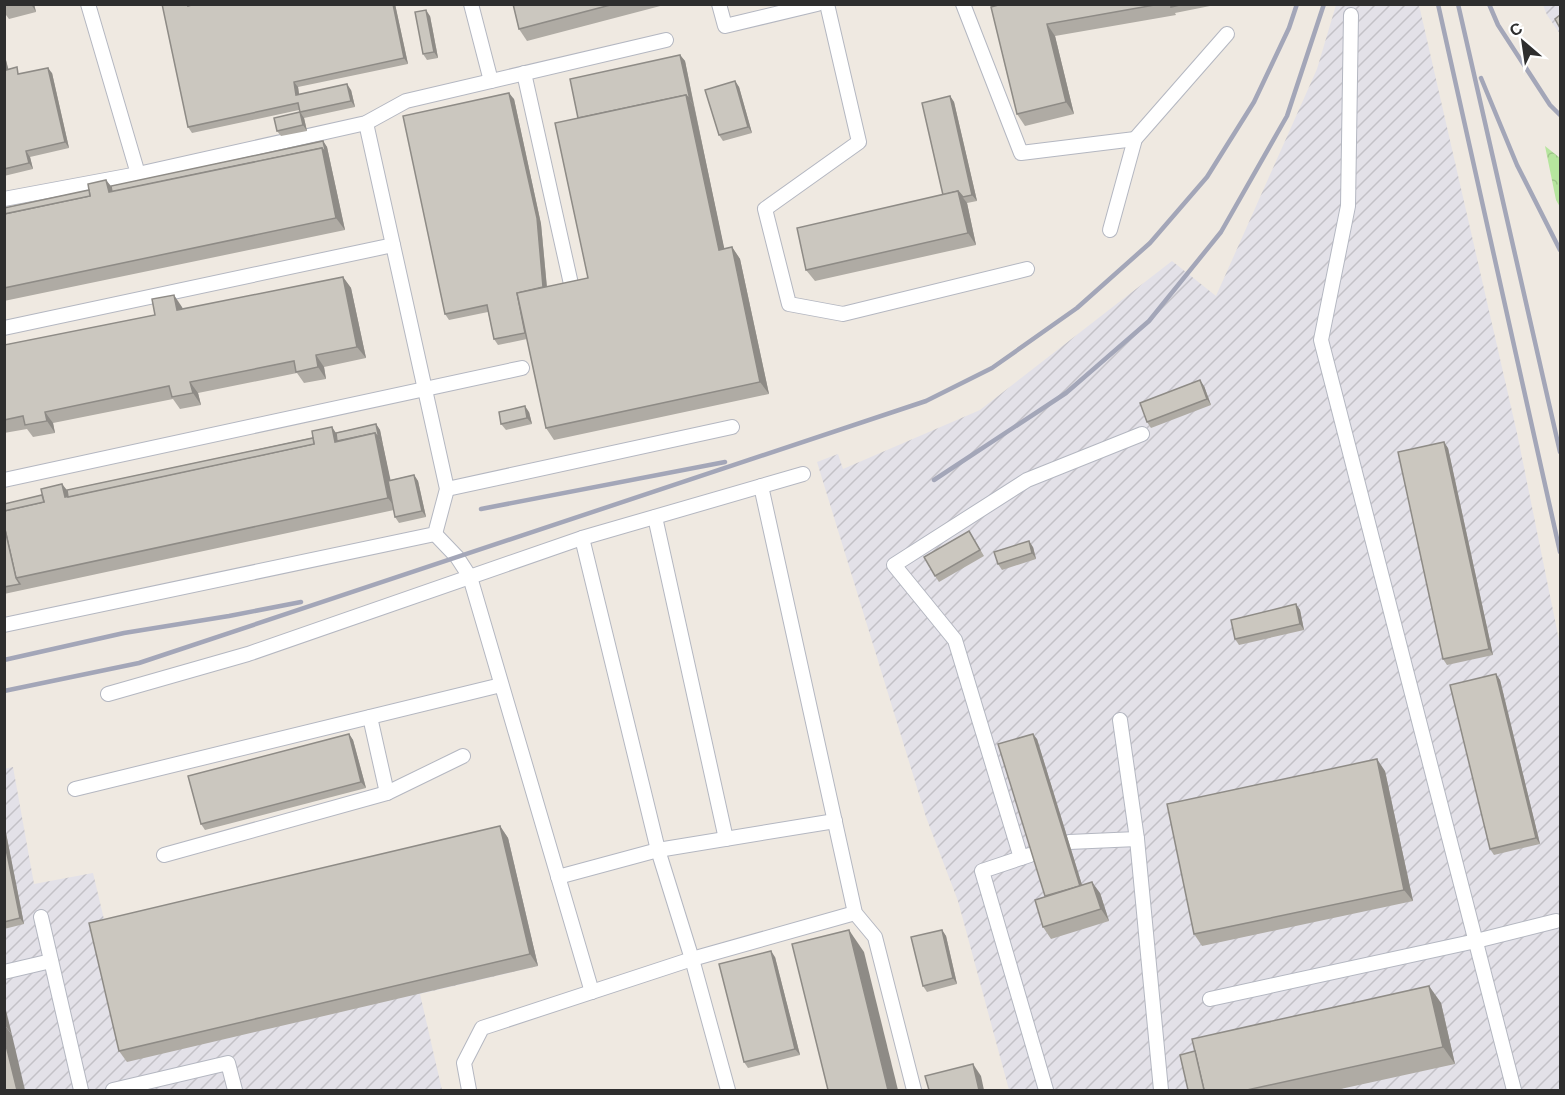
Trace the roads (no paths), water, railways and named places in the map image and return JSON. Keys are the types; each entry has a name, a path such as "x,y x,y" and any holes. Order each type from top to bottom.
{"lane":[{"path":"88,4 138,174"},
{"path":"471,4 491,81"},
{"path":"719,4 724,26 818,4"},
{"path":"827,4 859,142 765,209 789,304 843,314 1027,269"},
{"path":"963,4 1021,153 1135,138"},
{"path":"1351,15 1348,206 1321,340 1514,1090"},
{"path":"1110,230 1135,138 1227,34"},
{"path":"4,199 138,174 366,123 406,101 666,40"},
{"path":"524,73 571,284"},
{"path":"366,123 447,489 435,534"},
{"path":"4,328 393,245"},
{"path":"4,480 522,368"},
{"path":"447,489 732,428"},
{"path":"1046,1090 982,871 1028,856 955,639 894,565 1027,480 1142,434"},
{"path":"108,694 248,654 582,538 803,474"},
{"path":"761,486 855,914 875,937 914,1090"},
{"path":"655,517 726,839"},
{"path":"435,534 457,557 470,577 592,992"},
{"path":"4,625 435,534"},
{"path":"582,538 658,850 692,959 728,1090"},
{"path":"75,789 501,685"},
{"path":"370,717 387,793"},
{"path":"1120,720 1137,839 1161,1090"},
{"path":"164,855 387,793 463,756"},
{"path":"558,876 658,850 835,821"},
{"path":"1069,842 1137,839"},
{"path":"469,1090 464,1063 482,1028 692,959 855,914"},
{"path":"41,917 81,1090"},
{"path":"1210,999 1476,941 1556,921"},
{"path":"4,972 51,961"},
{"path":"112,1090 228,1063 235,1090"}],"railway":[{"path":"4,691 139,663 926,401 992,368 1077,308 1150,243 1207,177 1254,102 1289,28 1297,4"},
{"path":"934,480 1066,393 1149,321 1221,232 1287,116 1324,4"},
{"path":"1438,4 1560,552"},
{"path":"1458,4 1560,452"},
{"path":"1489,4 1498,25 1550,105 1560,115"},
{"path":"1481,78 1517,165 1560,250"},
{"path":"481,509 725,462"},
{"path":"4,660 124,633 301,602"}]}
